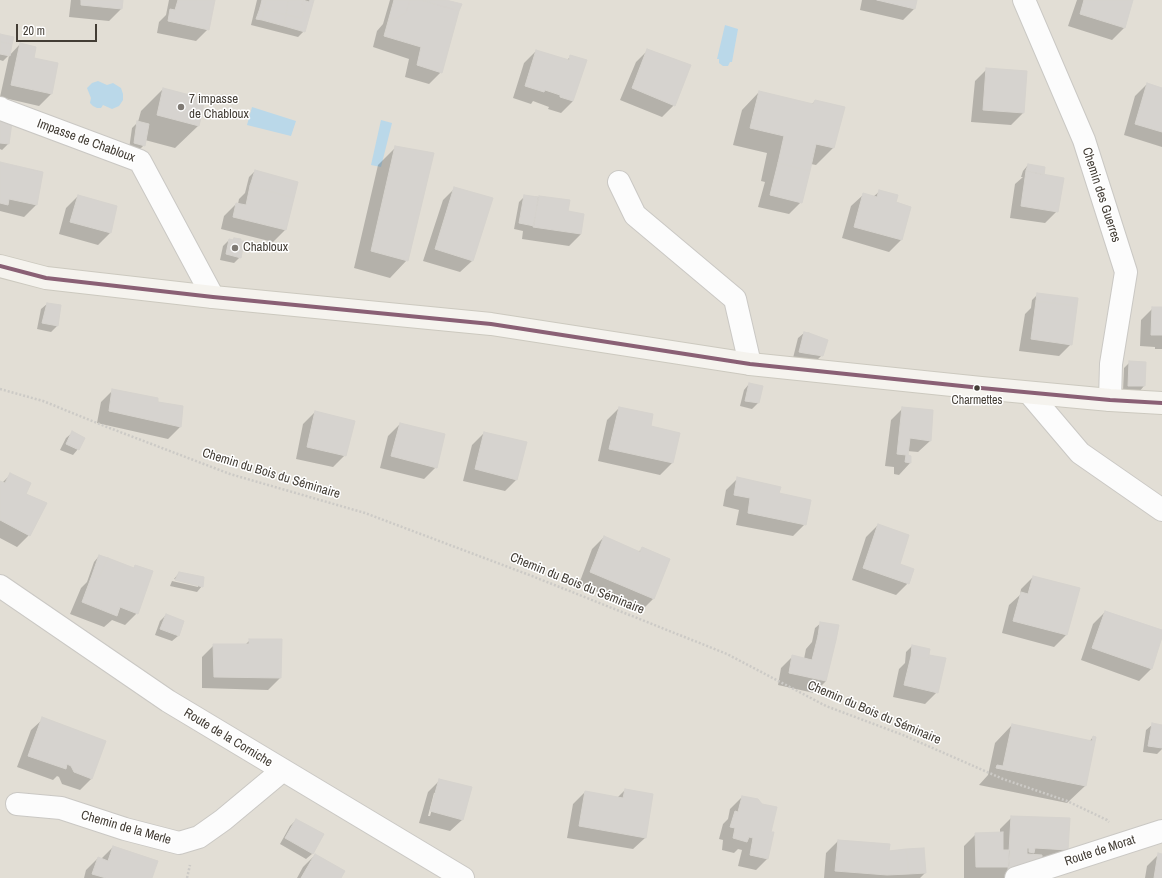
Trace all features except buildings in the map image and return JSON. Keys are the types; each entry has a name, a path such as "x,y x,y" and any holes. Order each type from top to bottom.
{"main road":[{"path":"0,266 46,278 213,297 491,324 750,364 1029,393 1162,403"}],"street":[{"name":"Chemin des Guerres","path":"1024,0 1084,140 1126,272 1111,364 1110,400"},
{"name":"Impasse de Chabloux","path":"0,108 1,110 140,161 213,297"},
{"path":"619,182 635,215 735,299 750,364"},
{"path":"1029,393 1080,453 1162,510"},
{"name":"Route de la Corniche","path":"0,586 168,701 463,878"},
{"name":"Chemin de la Merle","path":"17,804 61,808 125,829 179,843 199,837 223,820 283,770"},
{"name":"Route de Morat","path":"1016,878 1162,830"}],"path":[{"name":"Chemin du Bois du Séminaire","path":"0,389 43,401 230,474 365,513 532,576 727,654 826,706 903,735 1003,779 1067,801 1107,820 1120,844"}],"shaded area":[{"path":"0,0 1162,0 1162,878 0,878"}],"water":[{"path":"725,25 738,29 732,62 730,62 728,66 723,66 719,63 719,59 717,59"},
{"path":"98,81 107,85 113,83 121,88 123,100 119,106 112,109 103,105 101,108 97,108 90,103 91,98 87,88 92,83"},
{"path":"252,107 296,121 291,136 247,125"},
{"path":"381,120 392,123 381,167 371,165"}],"transit line":[{"path":"0,266 46,278 213,297 491,324 750,364 981,388 1110,400 1162,403"}],"place":[{"name":"7 impasse de Chabloux","path":"181,107"},
{"name":"Chabloux","path":"235,248"},
{"name":"Charmettes","path":"977,388"}]}
